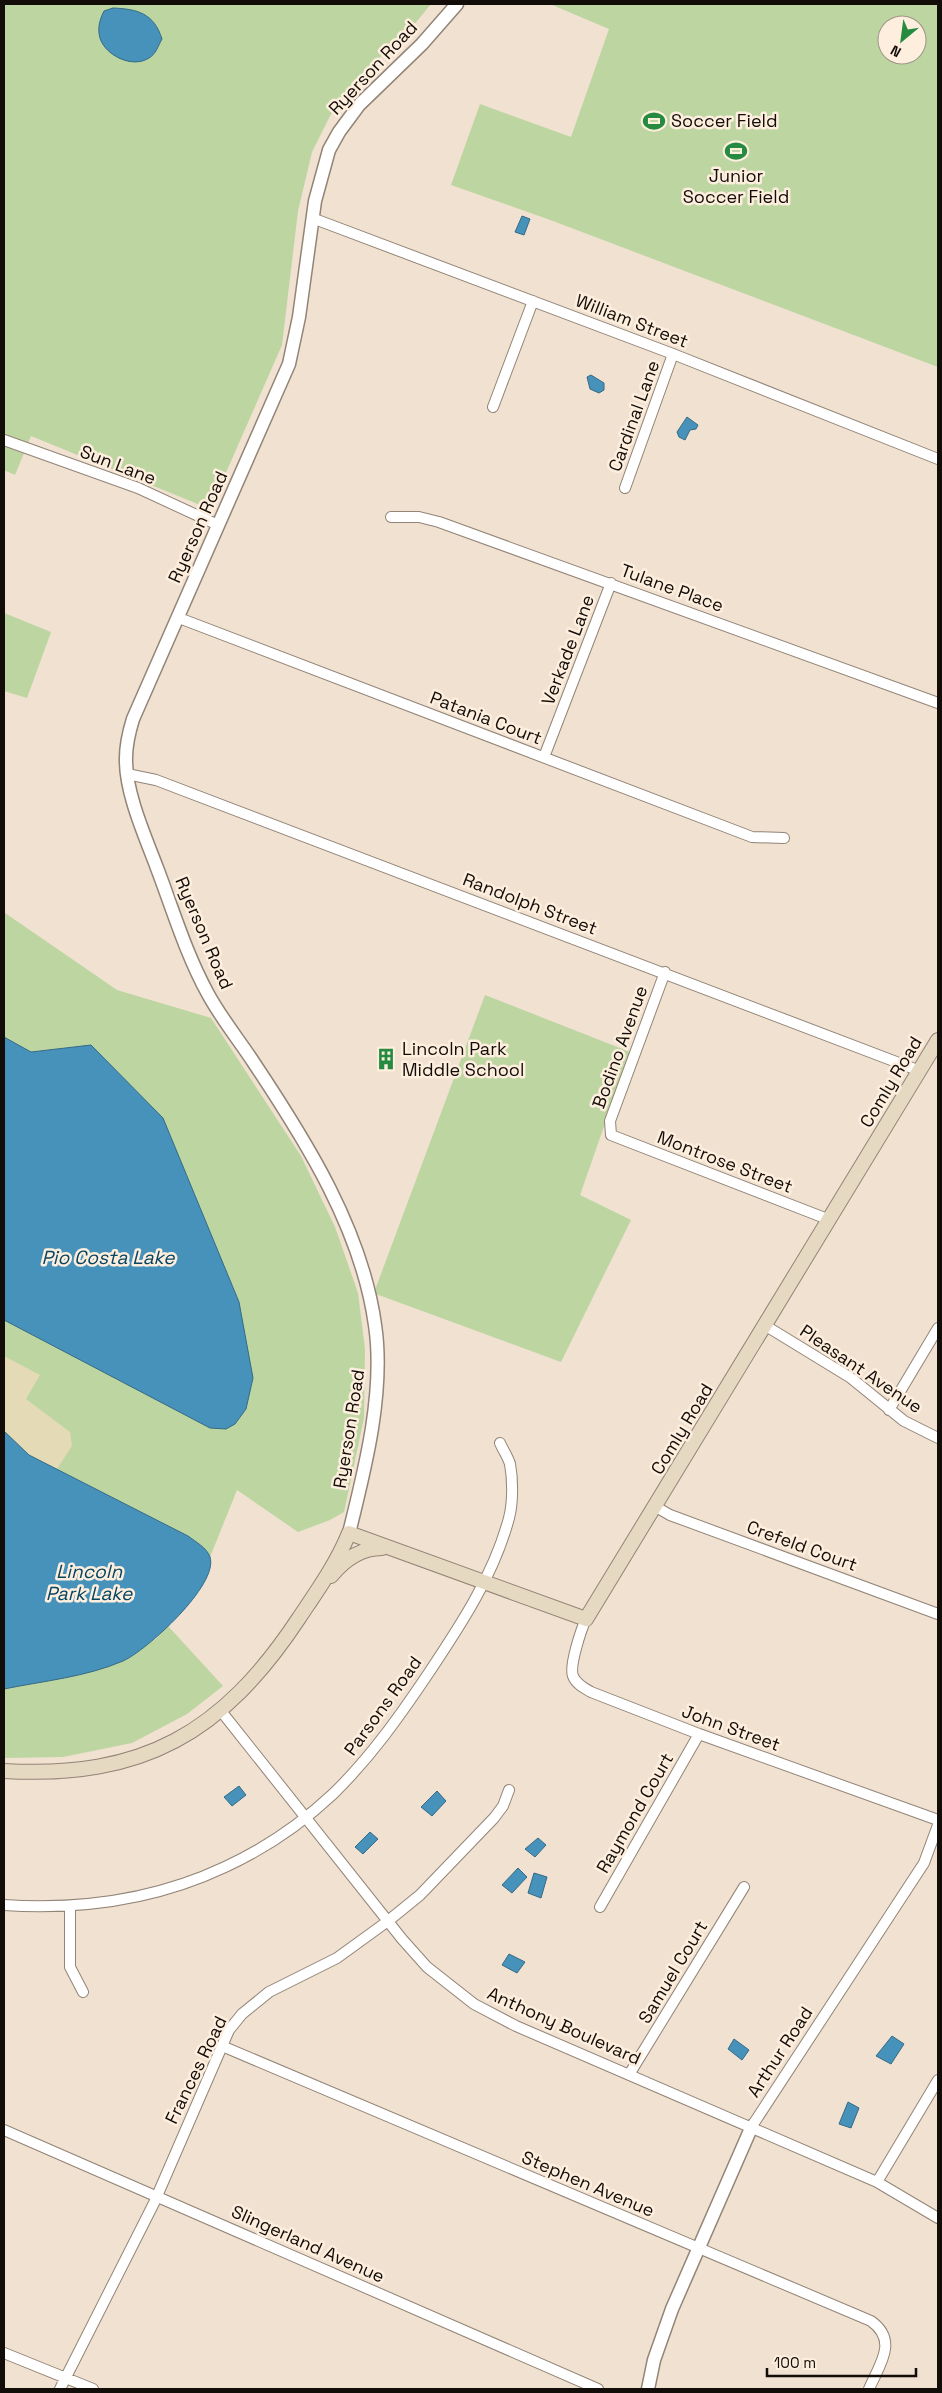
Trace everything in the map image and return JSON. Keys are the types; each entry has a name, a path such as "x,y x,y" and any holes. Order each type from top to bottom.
{"main road":[{"name":"Comly Road","path":"586,1620 938,1040"},
{"path":"349,1533 586,1620"},
{"name":"Ryerson Road","path":"4,1771 70,1771 123,1761 180,1738 221,1710 263,1669 305,1608 349,1533"},
{"path":"305,1608 335,1571 351,1557 366,1549 386,1548"}],"street":[{"name":"Ryerson Road","path":"349,1533 370,1432 378,1367 375,1323 368,1290 348,1232 318,1170 254,1063 221,1016 195,969 143,831 127,774 125,759 133,719 289,364 299,317 312,218 322,169 339,132 359,105 422,44 457,4"},
{"name":"William Street","path":"312,218 673,354 938,459"},
{"path":"493,407 533,301"},
{"name":"Cardinal Lane","path":"625,488 673,354"},
{"name":"Sun Lane","path":"4,440 138,488 218,525"},
{"name":"Tulane Place","path":"391,517 419,517 439,522 938,703"},
{"name":"Verkade Lane","path":"544,757 611,584"},
{"name":"Patania Court","path":"179,618 752,837 784,838"},
{"name":"Randolph Street","path":"127,774 156,780 665,972 920,1071"},
{"name":"Bodino Avenue","path":"611,1133 610,1122 665,972"},
{"name":"Montrose Street","path":"611,1133 625,1142 830,1220"},
{"name":"Pleasant Avenue","path":"766,1326 851,1378 904,1421 938,1438"},
{"path":"889,1410 938,1328"},
{"name":"Parsons Road","path":"4,1905 70,1906 134,1898 199,1878 254,1852 307,1817 350,1777 384,1739 470,1610 483,1582 509,1518 512,1500 510,1464 500,1443"},
{"name":"Crefeld Court","path":"656,1507 679,1518 938,1614"},
{"name":"John Street","path":"586,1620 572,1668 578,1685 591,1692 699,1734 938,1820"},
{"name":"Anthony Boulevard","path":"221,1710 388,1921 427,1967 474,2004 516,2026 630,2073 877,2182 938,2218"},
{"name":"Raymond Court","path":"600,1908 699,1734"},
{"name":"Frances Road","path":"60,2389 157,2195 229,2030 242,2014 269,1992 337,1958 420,1895 457,1859 503,1806 509,1790"},
{"name":"Arthur Road","path":"648,2389 654,2360 672,2309 752,2126 924,1863 938,1825"},
{"name":"Samuel Court","path":"630,2073 744,1887"},
{"path":"70,1906 70,1966 83,1992"},
{"name":"Stephen Avenue","path":"222,2046 866,2319 878,2326 885,2338 886,2351 869,2389"},
{"path":"877,2182 938,2080"},
{"name":"Slingerland Avenue","path":"4,2130 157,2195 598,2389"},
{"path":"4,2353 93,2389"}],"green space":[{"path":"4,4 431,4 408,32 359,76 330,116 312,152 298,211 282,345 210,509 31,436 15,475 4,470"},
{"path":"550,4 938,4 938,367 553,221 451,185 480,104 571,137 609,29"},
{"path":"4,613 51,632 27,698 4,691"},
{"path":"5,913 117,990 211,1018 301,1156 335,1227 358,1293 365,1349 364,1418 344,1512 330,1520 298,1532 237,1490 210,1557 205,1549 188,1536 29,1455 4,1431 4,1320 11,1323 163,1118 91,1046 31,1052 4,1037"},
{"path":"485,995 630,1052 580,1195 631,1220 561,1362 376,1294 375,1290"},
{"path":"168,1626 223,1686 187,1714 132,1743 63,1757 4,1758 4,1689 89,1672 156,1639"}],"sand":[{"path":"4,1356 40,1375 26,1399 70,1432 72,1446 57,1469 29,1455 4,1431"}],"water":[{"path":"113,8 137,11 144,14 154,23 162,39 155,52 149,58 135,62 127,61 107,50 99,34 100,20 104,11"},
{"path":"522,216 530,219 524,235 515,232"},
{"path":"591,375 604,383 604,390 599,393 590,389 587,377"},
{"path":"687,417 698,425 696,429 690,430 685,440 679,437 677,432"},
{"name":"Pio Costa Lake","path":"4,1037 31,1052 91,1045 163,1118 239,1302 253,1378 246,1409 235,1424 226,1429 210,1428 4,1320"},
{"name":"Lincoln Park Lake","path":"4,1431 29,1455 188,1536 201,1545 209,1554 210,1569 192,1600 163,1631 134,1655 123,1661 79,1675 4,1689"},
{"path":"239,1786 246,1795 232,1806 224,1797"},
{"path":"437,1791 446,1801 432,1816 421,1807"},
{"path":"370,1832 378,1839 363,1854 355,1847"},
{"path":"538,1838 546,1845 535,1857 525,1849"},
{"path":"518,1868 527,1877 512,1893 502,1885"},
{"path":"534,1873 547,1877 541,1898 528,1893"},
{"path":"509,1954 525,1962 517,1973 502,1965"},
{"path":"892,2036 904,2044 891,2064 876,2056"},
{"path":"734,2039 749,2050 742,2060 728,2049"},
{"path":"848,2102 859,2108 851,2128 839,2124"}],"place":[{"name":"Soccer Field","path":"654,121"},
{"name":"Junior Soccer Field","path":"736,151"},
{"name":"Lincoln Park Middle School","path":"386,1059"}]}
